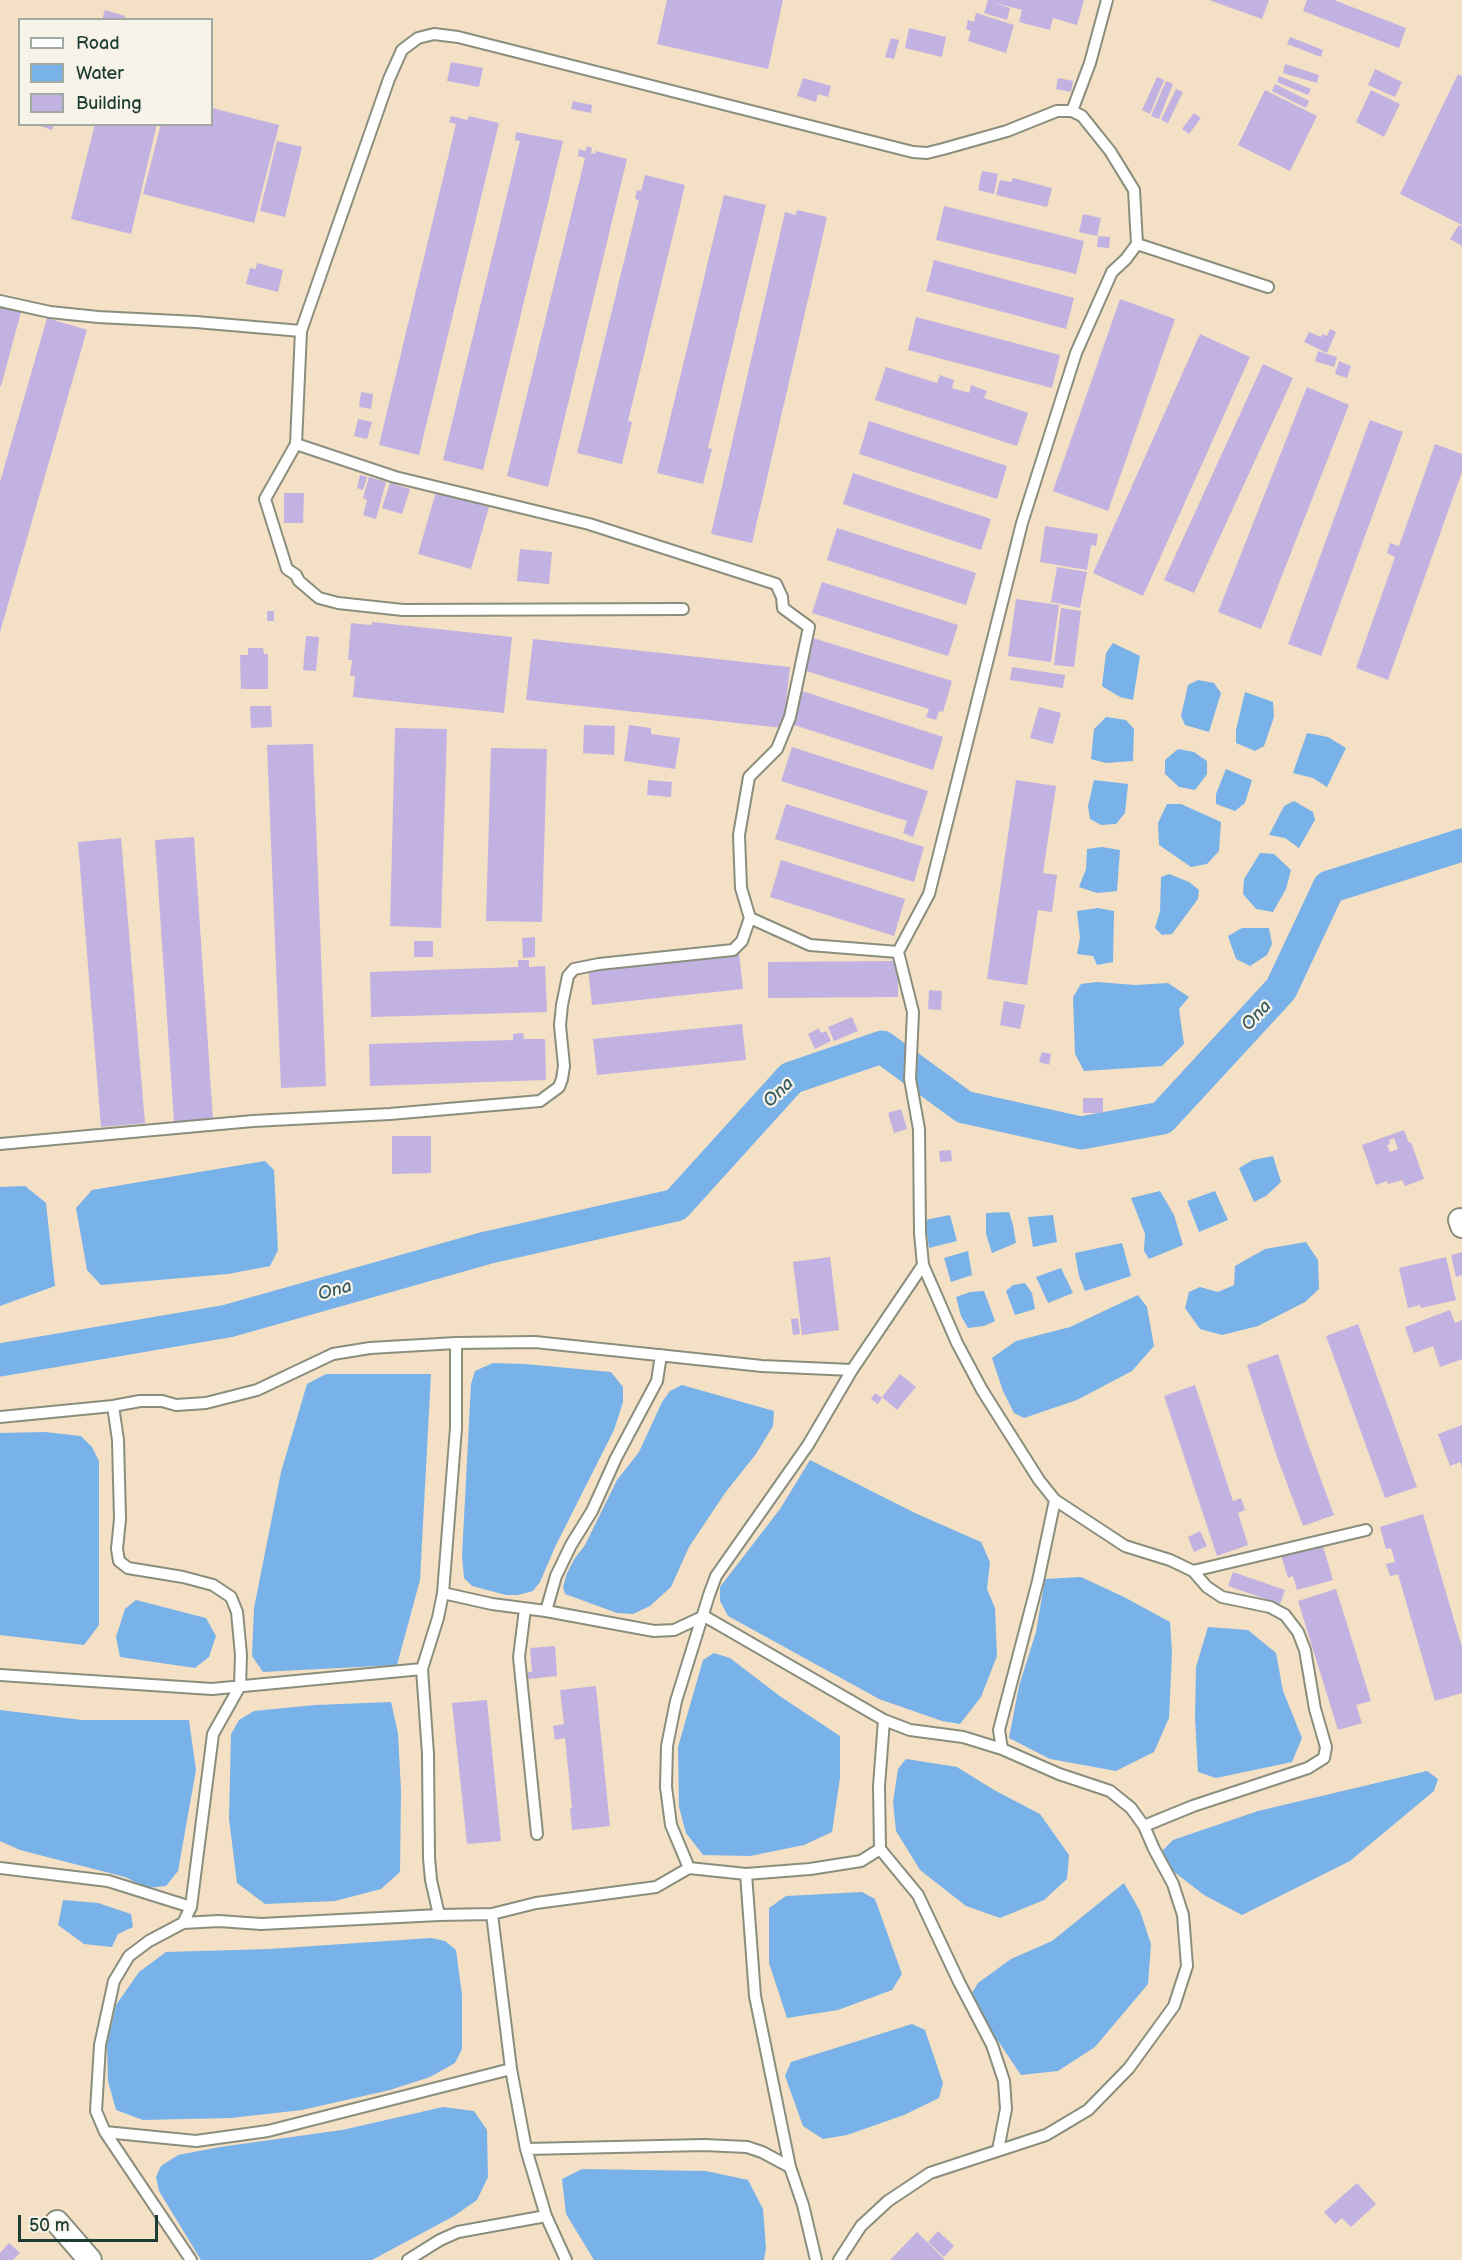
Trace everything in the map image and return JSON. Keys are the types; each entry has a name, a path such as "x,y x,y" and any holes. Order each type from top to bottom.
{"street":[{"path":"57,2222 90,2260"}],"lane":[{"path":"1072,111 1090,63 1107,0"},
{"path":"683,609 403,610 338,603 319,598 287,569 265,499 296,444 301,331 389,79 402,50 418,38 434,34 458,36 913,152 927,153 1007,131 1057,111 1072,111 1082,117 1110,151 1134,190 1137,244 1112,272 1076,353 1022,524 929,894 898,952 913,1012 910,1079 919,1129 920,1233 923,1265 957,1343 982,1390 1039,1480 1055,1500 1125,1546 1170,1560 1193,1571 1208,1587 1222,1597 1270,1607 1285,1615 1298,1632 1305,1650 1315,1709 1326,1747 1324,1758 1308,1768 1193,1806 1144,1826"},
{"path":"1137,244 1268,287"},
{"path":"0,301 50,312 98,317 301,331"},
{"path":"0,1144 253,1121 390,1114 540,1101 559,1087 562,1079 564,1066 560,1025 562,1005 568,976 574,969 599,964 733,950 742,941 750,918 741,888 739,845 749,777 777,749 790,717 808,627 783,608 782,597 776,584 589,524 396,477 296,444"},
{"path":"750,918 810,945 898,952"},
{"path":"689,1868 671,1825 666,1787 667,1746 678,1692 716,1576 808,1445 852,1370 923,1265"},
{"path":"0,1417 113,1406 140,1401 162,1401 176,1405 206,1403 257,1390 333,1354 369,1348 456,1343 536,1342 762,1366 852,1370"},
{"path":"439,1915 431,1880 429,1858 428,1754 422,1670 443,1593 456,1428 456,1343"},
{"path":"546,1611 556,1576 571,1545 592,1511 616,1458 657,1381 661,1355"},
{"path":"113,1406 118,1440 120,1519 117,1549 119,1561 128,1568 183,1576 213,1585 231,1597 237,1612 241,1654 240,1686 213,1734 191,1907 183,1923"},
{"path":"1002,1749 999,1730 1001,1719 1038,1581 1055,1500"},
{"path":"1193,1571 1366,1530"},
{"path":"443,1593 492,1604 546,1611 654,1631 674,1630 704,1616"},
{"path":"525,1609 519,1657 537,1834"},
{"path":"704,1616 884,1720 910,1730 963,1737 1002,1749 1059,1774 1110,1791 1131,1808 1144,1826 1173,1884 1183,1915 1187,1966 1174,2006 1129,2068 1088,2110 1046,2135 930,2173 888,2201 861,2226 838,2260"},
{"path":"0,1676 212,1689 422,1670"},
{"path":"884,1720 879,1786 880,1850 918,1895 992,2045 1004,2081 1006,2109 998,2150"},
{"path":"191,2260 105,2132 96,2111 100,2045 114,1981 129,1956 149,1941 183,1923 219,1921 261,1924 492,1914 536,1903 656,1887 689,1868 746,1874 851,1864 870,1857 880,1850"},
{"path":"0,1868 108,1881 191,1907"},
{"path":"746,1874 755,1996 790,2167 803,2205 816,2260"},
{"path":"492,1914 511,2069 526,2149 546,2216 566,2260"},
{"path":"105,2132 196,2140 268,2131 511,2069"},
{"path":"526,2149 704,2145 747,2147 790,2167"},
{"path":"408,2260 440,2240 458,2232 546,2216"}],"water":[{"path":"1113,643 1140,656 1133,700 1120,697 1102,686 1106,653"},
{"path":"1198,680 1214,683 1221,693 1209,732 1185,725 1181,716 1188,685"},
{"path":"1245,692 1273,702 1274,717 1264,746 1255,751 1236,743 1236,730"},
{"path":"1106,717 1126,720 1134,729 1133,761 1106,763 1091,759 1094,729"},
{"path":"1307,733 1328,737 1346,748 1327,787 1313,778 1293,773"},
{"path":"1178,749 1194,752 1207,761 1207,774 1195,790 1179,787 1165,774 1165,760"},
{"path":"1226,769 1252,780 1245,803 1235,811 1216,804 1216,794"},
{"path":"1094,780 1128,784 1125,813 1116,824 1101,825 1090,819 1088,806"},
{"path":"1294,801 1313,812 1315,820 1299,848 1285,838 1269,835 1284,806"},
{"path":"1167,804 1181,804 1221,822 1219,851 1207,864 1191,867 1159,845 1158,823"},
{"path":"1102,847 1120,850 1117,891 1097,893 1079,887 1086,869 1087,849"},
{"path":"1260,853 1274,854 1291,870 1286,889 1273,912 1256,909 1243,894 1244,879"},
{"path":"1169,874 1189,882 1199,890 1198,899 1172,934 1162,935 1155,928 1160,911 1161,877"},
{"path":"1098,908 1114,911 1113,962 1097,965 1093,956 1077,954 1080,938 1077,911"},
{"path":"1242,928 1269,928 1272,944 1267,955 1250,966 1236,959 1228,936"},
{"path":"1097,982 1135,985 1168,983 1189,997 1179,1009 1184,1044 1162,1066 1084,1071 1075,1054 1073,997 1081,984"},
{"path":"1273,1156 1281,1182 1266,1196 1254,1202 1239,1168 1253,1160"},
{"path":"265,1161 274,1170 278,1250 270,1266 228,1274 101,1285 87,1270 76,1208 92,1190"},
{"path":"25,1186 46,1203 55,1286 0,1306 0,1187"},
{"path":"1160,1191 1174,1215 1183,1245 1149,1259 1144,1251 1145,1234 1131,1198"},
{"path":"1215,1191 1228,1220 1199,1232 1187,1201"},
{"path":"1009,1212 1016,1243 992,1253 986,1234 986,1213"},
{"path":"950,1215 957,1241 929,1248 925,1220"},
{"path":"1053,1215 1057,1242 1033,1247 1028,1217"},
{"path":"1306,1242 1318,1260 1319,1289 1305,1302 1258,1326 1222,1335 1200,1329 1185,1308 1189,1292 1200,1287 1218,1292 1234,1285 1235,1266 1265,1249"},
{"path":"1122,1243 1131,1276 1085,1291 1079,1276 1075,1253"},
{"path":"968,1251 972,1275 951,1282 944,1258"},
{"path":"1061,1268 1073,1293 1048,1303 1036,1277"},
{"path":"1025,1283 1032,1293 1035,1309 1015,1315 1006,1291 1013,1285"},
{"path":"984,1291 995,1321 984,1326 968,1328 961,1316 956,1297 970,1292"},
{"path":"1138,1295 1147,1307 1154,1346 1132,1371 1077,1400 1024,1418 1014,1413 1003,1391 992,1358 1016,1341 1070,1327"},
{"path":"493,1363 611,1372 623,1387 623,1402 614,1430 555,1547 540,1582 533,1591 518,1595 506,1595 472,1586 464,1578 462,1556 471,1384 475,1371"},
{"path":"326,1374 431,1374 420,1580 397,1665 263,1672 252,1656 254,1608 281,1472 307,1384"},
{"path":"682,1385 774,1411 773,1426 756,1454 725,1493 689,1547 671,1587 650,1606 633,1614 617,1613 565,1594 563,1587 567,1573 585,1545 617,1480 639,1452 662,1402 670,1391"},
{"path":"45,1432 81,1436 92,1447 99,1461 99,1625 84,1645 0,1635 0,1433"},
{"path":"810,1460 915,1513 981,1542 990,1562 987,1589 995,1608 997,1656 981,1697 960,1724 942,1721 879,1699 728,1616 720,1601 720,1587 780,1509"},
{"path":"1081,1577 1170,1622 1172,1653 1169,1718 1154,1752 1116,1771 1050,1759 1009,1738 1019,1686 1036,1632 1045,1579"},
{"path":"136,1600 206,1618 216,1636 209,1657 195,1668 120,1657 116,1637 125,1609"},
{"path":"1208,1627 1248,1630 1276,1653 1283,1691 1302,1738 1292,1762 1216,1778 1198,1772 1195,1718 1196,1667"},
{"path":"714,1653 730,1658 781,1697 840,1736 840,1778 832,1832 804,1845 750,1856 703,1855 686,1833 679,1807 678,1747 703,1660"},
{"path":"391,1702 398,1733 401,1791 400,1872 381,1889 335,1901 265,1904 237,1883 229,1819 231,1734 239,1720 254,1711 315,1705"},
{"path":"0,1710 82,1720 189,1720 196,1770 178,1871 166,1886 147,1888 125,1877 20,1850 0,1841"},
{"path":"906,1759 957,1767 1040,1814 1069,1855 1067,1879 1044,1900 1000,1918 966,1906 920,1870 896,1831 893,1802 898,1769"},
{"path":"1427,1771 1438,1779 1434,1791 1350,1861 1242,1915 1204,1895 1169,1868 1161,1852 1173,1840 1258,1811"},
{"path":"1124,1883 1140,1911 1151,1944 1148,1984 1095,2047 1058,2071 1021,2075 969,1998 978,1983 1011,1959 1052,1941"},
{"path":"862,1892 875,1899 902,1974 892,1990 838,2010 787,2018 769,1963 769,1908 786,1896"},
{"path":"63,1900 98,1903 131,1914 133,1927 118,1934 112,1947 84,1944 58,1925"},
{"path":"431,1938 445,1941 456,1950 462,1995 462,2049 455,2063 430,2077 390,2090 302,2110 231,2118 143,2120 116,2110 108,2081 107,2044 116,2005 139,1972 166,1952 269,1949"},
{"path":"912,2024 925,2030 943,2083 939,2098 904,2115 847,2135 823,2139 803,2126 785,2076 791,2062"},
{"path":"443,2107 474,2111 487,2130 488,2177 477,2200 454,2216 372,2260 201,2260 159,2191 156,2177 161,2166 178,2155 342,2130"},
{"path":"582,2169 706,2171 748,2180 763,2209 766,2248 764,2260 594,2260 566,2214 562,2179"}],"building":[{"path":"667,0 783,0 768,69 657,44"},
{"path":"988,0 1084,0 1077,25 1053,18 1050,30 1019,22 1022,10 992,2 1010,8 1007,20 984,13"},
{"path":"1209,0 1269,0 1262,19"},
{"path":"1307,0 1334,0 1406,28 1399,48 1303,11"},
{"path":"105,10 125,16 124,18 103,18"},
{"path":"976,13 1014,25 1006,53 968,41 971,31 966,29 968,20 974,22"},
{"path":"909,28 946,37 942,57 905,48"},
{"path":"1290,37 1323,50 1321,57 1287,44"},
{"path":"891,38 899,40 894,59 885,57"},
{"path":"451,62 483,68 479,87 447,81"},
{"path":"1285,64 1319,75 1317,83 1283,73"},
{"path":"1375,69 1402,82 1395,97 1368,85"},
{"path":"1458,74 1462,76 1462,225 1400,194"},
{"path":"1279,76 1311,89 1308,95 1277,82"},
{"path":"1157,77 1164,80 1150,114 1142,110"},
{"path":"803,78 831,86 828,97 818,94 816,102 797,96"},
{"path":"1058,78 1073,81 1071,92 1056,89"},
{"path":"1166,81 1173,84 1159,119 1151,116"},
{"path":"1275,84 1309,101 1306,108 1272,91"},
{"path":"1176,89 1183,92 1168,123 1161,120"},
{"path":"1265,90 1317,116 1290,171 1238,145"},
{"path":"1371,90 1400,104 1384,137 1356,122"},
{"path":"573,101 592,105 591,113 571,109"},
{"path":"213,108 279,125 254,223 143,194 160,126 213,126"},
{"path":"1194,113 1201,118 1189,134 1182,129"},
{"path":"451,116 467,120 469,116 499,123 419,455 379,445 456,124 449,122"},
{"path":"40,126 53,126 52,130"},
{"path":"94,126 157,126 131,234 71,219"},
{"path":"516,132 563,141 483,470 443,460 520,141 515,140"},
{"path":"277,141 302,147 285,217 260,211"},
{"path":"587,146 592,148 591,153 595,154 596,151 627,159 548,487 507,476 585,158 578,156 579,149 586,151"},
{"path":"982,171 998,174 994,194 978,190"},
{"path":"645,175 685,185 628,421 632,422 622,464 577,453 639,200 635,199 637,190 641,191"},
{"path":"1013,178 1052,188 1047,207 996,195 1000,180 1011,182"},
{"path":"724,195 766,205 708,448 712,449 703,484 657,473"},
{"path":"944,206 1084,241 1076,274 936,240"},
{"path":"797,210 827,217 752,543 711,534 785,212 796,215"},
{"path":"1083,214 1101,218 1097,236 1079,232"},
{"path":"1459,225 1462,227 1462,246 1450,239"},
{"path":"1098,236 1110,237 1109,248 1097,247"},
{"path":"934,260 1074,298 1066,329 926,291"},
{"path":"257,263 283,270 278,292 246,284 250,268 256,269"},
{"path":"1120,299 1175,319 1108,511 1053,491"},
{"path":"0,306 21,312 1,386 0,386"},
{"path":"916,317 1060,355 1052,388 908,350"},
{"path":"47,318 87,330 0,632 0,482"},
{"path":"1330,329 1336,332 1327,353 1304,342 1309,332 1321,337 1323,334 1327,336"},
{"path":"1200,334 1250,357 1143,596 1093,573"},
{"path":"1318,351 1337,357 1334,367 1315,361"},
{"path":"1339,361 1351,366 1347,378 1335,374"},
{"path":"1263,364 1293,378 1194,593 1164,580"},
{"path":"886,367 937,383 940,375 954,380 952,388 969,393 971,385 987,391 984,398 1028,413 1017,446 875,400"},
{"path":"1307,387 1349,405 1261,629 1218,612"},
{"path":"361,392 373,394 371,409 359,407"},
{"path":"358,419 372,422 367,439 354,436"},
{"path":"1370,420 1403,432 1321,656 1288,644"},
{"path":"869,421 1007,466 997,499 859,454"},
{"path":"1435,444 1462,454 1462,472 1388,680 1356,668 1395,557 1387,553 1390,543 1399,546"},
{"path":"853,473 991,519 981,550 843,504"},
{"path":"360,475 367,477 363,490 357,488"},
{"path":"369,477 386,482 376,519 363,515 367,500 363,498"},
{"path":"390,483 410,489 402,514 382,508"},
{"path":"436,492 489,507 471,569 418,554"},
{"path":"284,493 304,493 303,523 284,523"},
{"path":"1045,526 1098,534 1096,546 1091,545 1087,570 1040,562"},
{"path":"837,528 976,573 966,605 827,560"},
{"path":"520,549 552,552 549,584 517,581"},
{"path":"1057,567 1087,572 1080,608 1051,602"},
{"path":"822,582 958,625 948,656 812,613"},
{"path":"1016,599 1059,605 1051,662 1008,656"},
{"path":"1061,608 1081,611 1074,667 1054,665"},
{"path":"267,611 274,611 274,621 267,621"},
{"path":"372,622 512,637 504,713 353,697 355,676 350,676 352,660 348,660 351,623 371,625"},
{"path":"306,636 319,637 316,671 303,670"},
{"path":"813,638 952,681 943,712 939,711 936,720 926,717 929,709 803,670"},
{"path":"533,639 790,667 783,728 526,700"},
{"path":"248,648 263,648 264,654 268,654 268,689 241,689 240,655 248,655"},
{"path":"1012,667 1065,675 1063,688 1010,680"},
{"path":"802,691 943,737 933,770 791,724"},
{"path":"250,706 271,706 272,727 251,728"},
{"path":"1039,707 1061,713 1053,744 1030,738"},
{"path":"584,725 615,726 614,755 583,753"},
{"path":"629,725 651,728 651,734 680,738 675,769 624,761"},
{"path":"395,728 447,729 441,928 390,926"},
{"path":"313,744 326,1086 281,1088 267,745"},
{"path":"792,747 928,791 913,837 903,833 907,821 781,781"},
{"path":"491,748 547,749 542,922 486,921"},
{"path":"648,780 672,782 671,797 647,795"},
{"path":"1016,780 1056,786 1043,873 1057,875 1052,912 1038,910 1027,985 987,979"},
{"path":"786,804 924,847 914,882 775,839"},
{"path":"194,837 213,1120 174,1122 155,840"},
{"path":"121,838 145,1123 101,1127 78,842"},
{"path":"781,860 905,899 894,936 770,897"},
{"path":"535,937 535,957 523,958 522,938"},
{"path":"414,941 433,941 433,957 414,957"},
{"path":"739,953 743,989 592,1005 588,968"},
{"path":"518,960 529,960 529,967 545,966 547,1012 371,1017 370,972 518,967"},
{"path":"898,961 898,997 768,998 768,962"},
{"path":"929,990 942,991 941,1010 928,1009"},
{"path":"1004,1001 1025,1005 1020,1029 1000,1025"},
{"path":"852,1017 858,1031 834,1041 828,1027"},
{"path":"742,1024 746,1060 597,1075 593,1039"},
{"path":"819,1028 821,1033 826,1031 831,1041 815,1049 808,1034"},
{"path":"523,1033 524,1039 545,1039 546,1080 370,1086 369,1044 513,1040 513,1034"},
{"path":"1042,1052 1051,1054 1049,1065 1039,1062"},
{"path":"1083,1098 1103,1098 1103,1113 1083,1113"},
{"path":"901,1109 907,1129 894,1133 888,1113"},
{"path":"1404,1130 1409,1143 1411,1142 1424,1179 1405,1186 1402,1180 1388,1184 1387,1181 1376,1185 1362,1145","holes":["1394,1138 1398,1149 1390,1152 1387,1145 1390,1144 1389,1140"]},
{"path":"392,1136 431,1136 431,1173 392,1174"},
{"path":"951,1150 952,1161 940,1162 939,1151"},
{"path":"1462,1252 1462,1275 1456,1277 1451,1255"},
{"path":"830,1257 839,1330 802,1335 793,1262"},
{"path":"1446,1257 1456,1300 1421,1308 1420,1305 1408,1308 1399,1268"},
{"path":"1450,1310 1455,1323 1462,1320 1462,1359 1440,1367 1433,1346 1414,1353 1405,1327"},
{"path":"798,1318 800,1334 793,1335 791,1319"},
{"path":"1358,1324 1417,1487 1385,1498 1326,1336"},
{"path":"1278,1354 1334,1515 1303,1526 1276,1454 1247,1365"},
{"path":"900,1374 916,1387 897,1410 882,1397"},
{"path":"1195,1385 1233,1501 1241,1498 1245,1510 1238,1513 1248,1545 1217,1556 1164,1396"},
{"path":"875,1393 882,1398 878,1404 871,1399"},
{"path":"1462,1425 1462,1467 1460,1462 1450,1466 1438,1434"},
{"path":"1423,1514 1462,1647 1462,1693 1435,1701 1398,1574 1390,1576 1386,1564 1395,1562 1391,1548 1386,1549 1380,1527"},
{"path":"1200,1531 1207,1546 1194,1552 1188,1537"},
{"path":"1322,1543 1333,1580 1297,1590 1293,1576 1288,1578 1281,1555"},
{"path":"1233,1572 1285,1590 1280,1604 1228,1586"},
{"path":"1336,1589 1371,1701 1356,1705 1362,1723 1338,1730 1298,1601"},
{"path":"555,1646 557,1676 528,1679 528,1672 532,1672 530,1648"},
{"path":"596,1686 610,1826 572,1830 565,1738 555,1740 553,1726 564,1724 560,1690"},
{"path":"487,1700 501,1841 467,1844 452,1703"},
{"path":"1357,2183 1376,2204 1351,2227 1342,2218 1335,2224 1324,2212"},
{"path":"938,2231 954,2246 944,2257 928,2242"},
{"path":"917,2232 945,2260 890,2260"},
{"path":"9,2243 20,2253 13,2260 0,2260 0,2253"}],"waterway":[{"name":"Ona","path":"0,1360 228,1321 486,1248 676,1205 791,1078 882,1047 964,1107 1081,1133 1162,1118 1281,989 1329,887 1462,845"}]}
